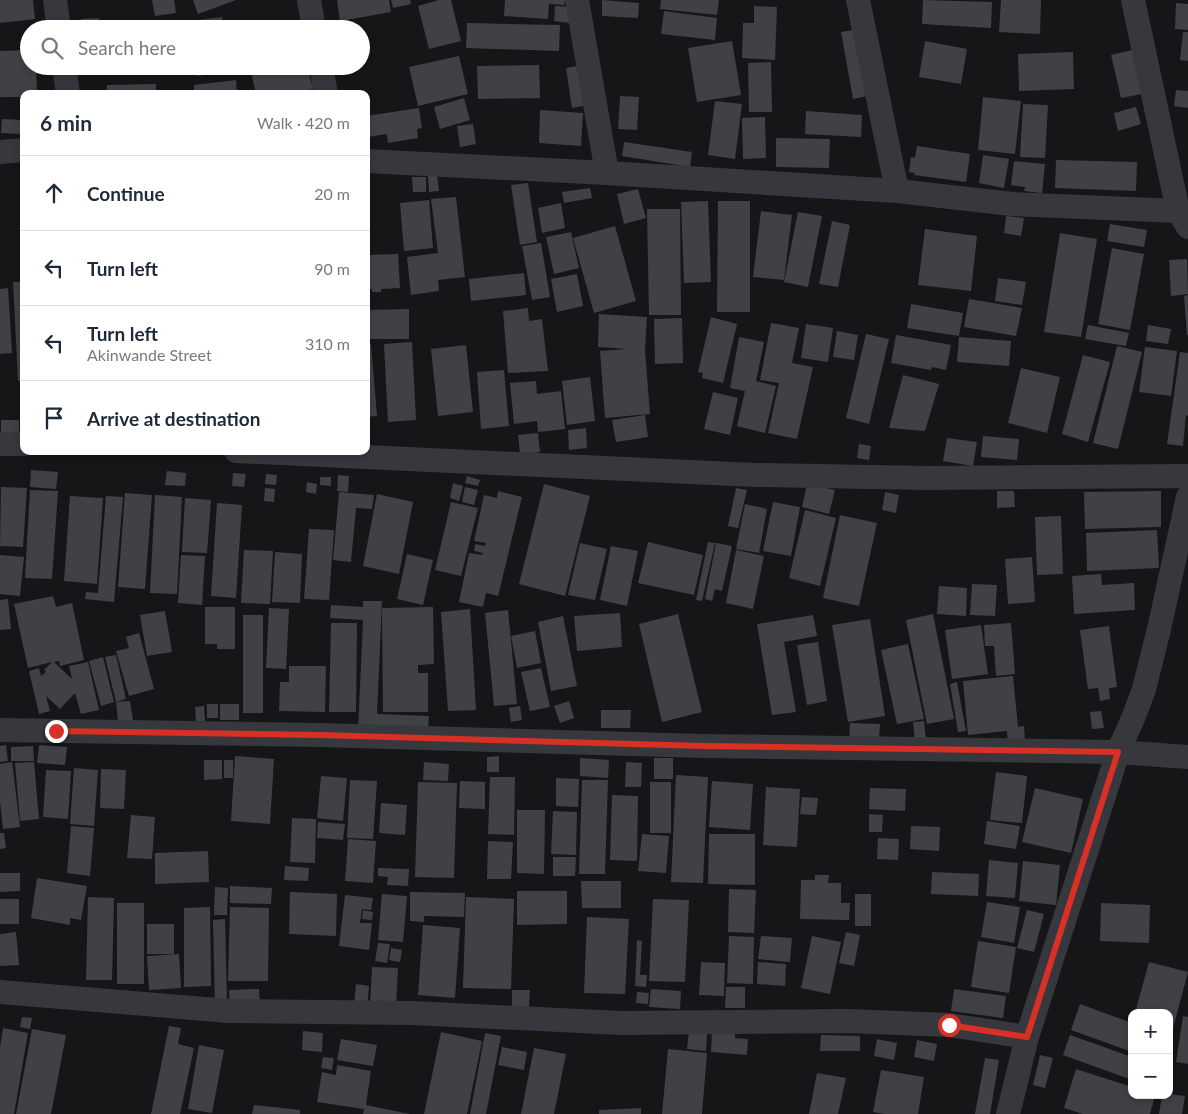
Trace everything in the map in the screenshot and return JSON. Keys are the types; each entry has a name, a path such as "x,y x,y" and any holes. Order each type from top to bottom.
{"street":[{"path":"55,0 58,20"},
{"path":"309,0 312,20"},
{"path":"577,0 607,173"},
{"path":"858,0 897,191"},
{"path":"370,161 607,173 897,191 1012,204 1183,219 1133,0"},
{"path":"65,75 67,90"},
{"path":"323,75 325,90"},
{"path":"0,152 20,150"},
{"path":"0,444 20,444"},
{"path":"322,455 755,475 928,478 1188,476"},
{"path":"1008,1114 1027,1037 1118,752 1144,689 1188,497"},
{"path":"0,730 320,735 704,746 1118,752 1188,757"},
{"path":"0,992 229,1011 413,1012 621,1023 848,1021 949,1025 1027,1037"}],"building":[{"path":"0,0 33,0 35,19 0,23"},
{"path":"152,0 174,0 176,13 155,16"},
{"path":"193,0 236,0 198,14"},
{"path":"337,0 389,0 391,12 340,20"},
{"path":"391,0 410,0 411,4 393,8"},
{"path":"439,0 451,0 461,41 429,49 418,6"},
{"path":"505,0 565,0 564,5 549,4 548,19 504,16"},
{"path":"602,0 639,3 638,18 602,16"},
{"path":"661,0 719,0 717,15 660,9"},
{"path":"923,0 992,2 991,28 922,24"},
{"path":"1001,0 1041,0 1040,34 999,32"},
{"path":"1176,3 1188,4 1188,30 1175,29"},
{"path":"555,6 573,7 571,23 554,21"},
{"path":"754,6 777,7 775,60 742,58 743,23 754,23"},
{"path":"664,11 717,18 715,40 661,34"},
{"path":"222,17 222,20 198,20"},
{"path":"99,18 99,20 81,20"},
{"path":"467,23 560,25 559,51 466,48"},
{"path":"859,29 872,95 853,99 841,32"},
{"path":"1183,32 1188,32 1188,61 1180,60"},
{"path":"732,41 741,95 697,102 688,48"},
{"path":"925,41 967,49 961,84 919,77"},
{"path":"20,50 20,75 36,75 37,90 20,90 20,97 0,97 0,51"},
{"path":"1132,50 1142,94 1121,98 1111,55"},
{"path":"1073,52 1074,89 1019,91 1018,54"},
{"path":"459,56 468,94 418,106 409,67"},
{"path":"771,62 772,112 749,112 748,63"},
{"path":"539,65 540,98 478,99 477,66"},
{"path":"582,65 588,105 572,108 566,68"},
{"path":"252,75 309,75 313,89 309,90 255,90"},
{"path":"236,80 237,90 194,90 194,85"},
{"path":"156,84 156,90 107,90 107,85"},
{"path":"1176,90 1188,91 1188,108 1174,106"},
{"path":"620,96 639,97 637,130 618,129"},
{"path":"983,97 1021,101 1015,154 978,150"},
{"path":"464,98 470,120 440,129 434,107"},
{"path":"715,101 742,104 735,159 708,155"},
{"path":"1023,104 1048,105 1045,158 1020,157"},
{"path":"1136,107 1141,124 1118,131 1114,113"},
{"path":"419,108 422,128 417,129 418,138 388,143 387,134 370,137 370,115"},
{"path":"540,110 583,113 581,146 539,143"},
{"path":"806,111 862,115 861,137 805,134"},
{"path":"765,117 766,158 743,159 742,118"},
{"path":"2,119 20,120 20,134 1,133"},
{"path":"473,124 476,144 460,147 457,126"},
{"path":"776,138 830,139 829,168 776,167"},
{"path":"624,142 692,152 690,167 622,156"},
{"path":"917,146 970,154 966,182 914,175 915,173 909,172 911,157 915,158"},
{"path":"983,155 1009,159 1004,188 979,183"},
{"path":"1056,160 1137,162 1136,191 1055,188"},
{"path":"1014,161 1045,164 1042,193 1024,191 1025,187 1011,185"},
{"path":"437,175 439,191 429,192 428,176"},
{"path":"412,177 426,177 426,192 413,192"},
{"path":"528,183 537,242 520,245 511,185"},
{"path":"590,188 592,198 564,203 562,192"},
{"path":"638,189 646,218 624,224 617,194"},
{"path":"456,197 465,277 438,280 439,291 411,295 407,257 438,253 431,199"},
{"path":"429,200 433,248 404,251 400,203"},
{"path":"708,201 711,282 684,283 681,202"},
{"path":"718,201 750,201 750,312 717,312"},
{"path":"561,203 565,228 542,233 538,208"},
{"path":"647,209 680,209 681,315 649,315"},
{"path":"761,211 792,215 784,280 753,277"},
{"path":"798,212 822,216 808,287 784,282"},
{"path":"1006,216 1024,218 1021,236 1004,233"},
{"path":"832,221 850,225 838,287 819,284"},
{"path":"1110,224 1147,230 1144,247 1107,241"},
{"path":"615,226 636,301 594,313 573,238"},
{"path":"925,229 977,236 971,291 918,285"},
{"path":"571,232 579,268 554,274 546,237"},
{"path":"1060,233 1097,239 1081,337 1044,332"},
{"path":"541,243 550,297 532,300 522,246"},
{"path":"1112,248 1144,254 1130,330 1098,324"},
{"path":"398,254 400,288 381,289 381,292 372,292 372,289 370,289 370,255"},
{"path":"1187,259 1188,294 1171,296 1169,260"},
{"path":"524,273 526,295 471,301 469,279"},
{"path":"577,274 583,306 557,312 551,279"},
{"path":"998,278 1026,282 1022,305 995,301"},
{"path":"13,282 20,282 20,381 18,381"},
{"path":"8,288 12,353 0,354 0,289"},
{"path":"1188,295 1188,335 1187,335 1184,296"},
{"path":"969,299 1022,308 1016,336 964,327"},
{"path":"911,304 963,313 959,336 907,328"},
{"path":"528,308 529,321 542,319 548,371 508,373 503,311"},
{"path":"409,309 409,339 370,339 370,310"},
{"path":"599,314 647,317 645,350 650,414 605,418 600,351 627,349 598,347"},
{"path":"711,317 737,324 723,383 702,378 703,373 698,372"},
{"path":"682,318 683,363 655,364 654,319"},
{"path":"771,323 799,328 792,363 813,367 797,439 768,433 779,383 760,380"},
{"path":"806,324 833,328 828,362 801,358"},
{"path":"1088,325 1129,333 1126,346 1085,339"},
{"path":"1148,325 1171,329 1168,344 1146,341"},
{"path":"837,331 858,335 854,360 833,357"},
{"path":"866,334 889,339 869,424 846,418"},
{"path":"896,335 951,345 946,370 932,367 931,370 891,363"},
{"path":"739,337 764,342 756,381 776,386 765,433 737,426 745,391 730,388"},
{"path":"959,337 1011,341 1009,366 957,362"},
{"path":"412,342 416,420 388,422 384,344"},
{"path":"370,344 371,344 377,416 370,417"},
{"path":"466,345 473,412 438,416 431,349"},
{"path":"1117,346 1142,352 1118,449 1093,443"},
{"path":"1145,347 1177,351 1171,396 1139,392"},
{"path":"1180,352 1188,353 1188,416 1186,415 1183,446 1167,444"},
{"path":"1083,355 1110,362 1088,442 1062,434"},
{"path":"1021,368 1060,377 1047,433 1008,423"},
{"path":"504,370 509,426 481,429 477,372"},
{"path":"903,375 939,384 925,431 889,428"},
{"path":"590,377 595,421 567,425 562,381"},
{"path":"536,381 537,394 561,391 565,429 538,432 537,421 514,424 510,383"},
{"path":"713,392 738,398 730,435 704,429"},
{"path":"645,415 648,437 616,442 612,420"},
{"path":"1,420 19,420 19,440 1,440"},
{"path":"586,428 587,448 569,450 568,430"},
{"path":"538,433 540,452 520,454 518,435"},
{"path":"983,436 1019,439 1017,460 981,457"},
{"path":"947,438 977,442 973,466 943,461"},
{"path":"859,444 871,446 869,460 857,458"},
{"path":"31,470 58,472 56,489 30,487"},
{"path":"167,471 186,473 185,486 165,485"},
{"path":"233,473 246,474 244,487 232,486"},
{"path":"266,474 277,475 276,485 265,484"},
{"path":"338,475 349,476 348,492 337,491"},
{"path":"467,476 480,480 478,486 465,483"},
{"path":"320,477 331,477 331,486 320,485"},
{"path":"307,482 317,484 316,494 306,492"},
{"path":"453,483 463,486 459,501 450,498"},
{"path":"544,484 590,496 565,596 519,584"},
{"path":"807,484 835,490 829,514 802,507"},
{"path":"1,487 27,488 23,547 0,546"},
{"path":"465,487 478,490 474,505 462,502"},
{"path":"265,488 275,489 274,502 264,501"},
{"path":"736,488 747,490 738,528 728,526"},
{"path":"30,490 58,491 52,579 25,578"},
{"path":"498,491 522,497 498,596 486,593 483,607 459,602 469,553 482,555 483,553 474,551 475,544 485,546 486,543 474,541 484,495 497,498"},
{"path":"997,491 1014,491 1015,507 997,508"},
{"path":"1161,491 1161,527 1085,529 1084,492"},
{"path":"339,492 374,495 372,509 356,508 351,562 333,560"},
{"path":"885,492 899,495 896,513 882,510"},
{"path":"125,493 152,495 145,589 118,587"},
{"path":"377,494 413,502 399,574 363,566"},
{"path":"155,495 182,497 177,594 150,593"},
{"path":"70,496 103,498 97,584 64,581"},
{"path":"106,496 123,497 114,602 85,599 86,592 98,593"},
{"path":"185,498 211,500 207,553 182,552"},
{"path":"451,502 478,508 461,576 435,570"},
{"path":"773,502 800,507 791,556 763,551"},
{"path":"217,503 242,505 236,598 211,596"},
{"path":"745,504 767,509 759,553 736,549"},
{"path":"805,510 836,518 820,586 789,578"},
{"path":"840,515 877,523 859,606 823,598"},
{"path":"1061,516 1063,574 1037,575 1035,517"},
{"path":"309,529 334,530 329,600 304,599"},
{"path":"1157,530 1159,568 1087,571 1086,533"},
{"path":"648,542 703,555 694,595 638,583"},
{"path":"708,542 715,543 702,601 696,600"},
{"path":"580,543 607,549 595,600 568,595"},
{"path":"716,543 732,546 722,591 715,589 712,601 705,599"},
{"path":"611,546 638,551 627,606 600,600"},
{"path":"244,550 273,551 270,604 241,603"},
{"path":"736,550 764,556 753,609 726,603"},
{"path":"275,552 302,554 300,603 272,602"},
{"path":"407,554 433,560 423,605 397,599"},
{"path":"0,555 24,557 20,596 0,594"},
{"path":"181,555 205,556 202,605 178,603"},
{"path":"1032,557 1035,602 1008,604 1005,559"},
{"path":"1101,574 1102,585 1134,583 1135,610 1074,614 1072,576"},
{"path":"972,584 997,585 995,616 970,615"},
{"path":"939,586 967,588 966,616 937,614"},
{"path":"53,596 56,607 72,603 84,660 60,666 59,661 54,662 72,679 69,666 88,662 99,710 81,714 75,693 60,709 46,696 50,711 39,714 29,671 39,668 41,676 52,662 28,668 14,604"},
{"path":"8,599 11,629 0,630 0,600"},
{"path":"363,601 382,601 377,714 429,716 428,728 358,731 363,620 330,618 331,605 363,607"},
{"path":"205,607 235,607 235,649 217,649 217,644 205,644"},
{"path":"433,607 434,664 418,665 418,673 428,673 428,712 383,712 382,608"},
{"path":"269,608 289,609 286,669 266,668"},
{"path":"470,609 476,710 448,711 441,612"},
{"path":"508,610 517,704 494,706 485,613"},
{"path":"165,611 172,652 147,656 140,615"},
{"path":"620,613 622,647 577,651 574,616"},
{"path":"678,614 702,712 662,722 639,624"},
{"path":"933,614 954,719 927,724 906,620"},
{"path":"243,615 263,615 263,713 243,713"},
{"path":"813,615 817,636 784,642 796,712 772,715 757,624"},
{"path":"563,616 577,686 551,691 538,622"},
{"path":"870,619 885,716 848,722 832,625"},
{"path":"331,623 357,623 356,712 329,712"},
{"path":"1011,623 1015,674 996,676 994,646 985,646 984,625"},
{"path":"981,625 988,674 952,679 945,630"},
{"path":"1109,626 1117,687 1109,688 1110,699 1100,701 1098,688 1088,689 1080,630"},
{"path":"535,631 541,663 517,668 511,636"},
{"path":"139,633 154,689 129,696 116,651 129,648 126,637"},
{"path":"818,642 827,701 807,705 797,645"},
{"path":"908,644 924,719 897,724 881,650"},
{"path":"116,655 126,699 116,702 105,657"},
{"path":"103,657 114,702 101,706 89,661"},
{"path":"289,666 326,666 325,712 279,711 280,682 289,682"},
{"path":"541,668 550,707 530,711 521,672"},
{"path":"1013,676 1018,727 1024,726 1025,743 1008,745 1007,731 968,735 963,681"},
{"path":"957,682 966,731 958,732 950,684"},
{"path":"130,701 133,720 118,721 116,702"},
{"path":"569,701 574,718 560,723 554,706"},
{"path":"207,704 218,704 218,718 207,718"},
{"path":"220,704 239,704 239,720 220,720"},
{"path":"204,706 205,721 196,721 195,707"},
{"path":"520,706 522,720 511,722 509,708"},
{"path":"601,710 631,710 630,728 601,728"},
{"path":"1101,711 1104,728 1092,729 1090,712"},
{"path":"924,721 926,740 915,741 913,722"},
{"path":"850,723 880,724 879,740 849,739"},
{"path":"6,745 8,761 0,762 0,746"},
{"path":"39,745 67,747 65,765 37,763"},
{"path":"33,746 34,761 11,761 11,747"},
{"path":"235,756 274,759 270,824 231,821"},
{"path":"499,756 499,772 487,772 487,757"},
{"path":"580,758 609,760 608,778 580,776"},
{"path":"654,758 673,758 673,779 654,779"},
{"path":"204,760 222,760 222,779 204,780"},
{"path":"224,760 233,760 233,778 224,778"},
{"path":"12,762 20,827 3,829 0,802 0,764"},
{"path":"34,762 39,819 20,821 15,763"},
{"path":"424,762 449,764 448,781 423,780"},
{"path":"626,762 642,763 641,787 625,787"},
{"path":"74,768 98,770 94,826 70,824"},
{"path":"101,769 126,770 124,809 100,808"},
{"path":"46,770 71,771 68,819 43,817"},
{"path":"996,772 1027,776 1022,823 990,820"},
{"path":"676,775 708,777 703,883 671,882"},
{"path":"321,776 347,778 343,821 317,818"},
{"path":"490,777 515,777 514,835 488,834"},
{"path":"556,778 579,779 578,807 556,806"},
{"path":"350,780 377,781 373,839 347,838"},
{"path":"582,780 608,780 605,874 579,874"},
{"path":"460,781 485,782 485,809 459,808"},
{"path":"712,781 753,784 750,830 709,827"},
{"path":"418,782 457,783 454,878 415,877"},
{"path":"650,782 671,782 671,833 650,833"},
{"path":"766,787 800,789 797,847 763,845"},
{"path":"870,788 906,789 905,811 869,809"},
{"path":"1035,788 1083,799 1071,853 1022,842"},
{"path":"612,795 638,796 637,861 610,860"},
{"path":"802,797 818,798 816,815 800,814"},
{"path":"381,803 407,805 405,835 379,833"},
{"path":"517,810 545,810 544,874 517,873"},
{"path":"553,811 577,812 576,855 551,854"},
{"path":"869,814 883,815 882,832 869,832"},
{"path":"131,815 155,817 152,859 127,858"},
{"path":"292,818 316,819 315,863 290,862"},
{"path":"987,821 1020,826 1016,849 984,844"},
{"path":"318,822 345,824 343,840 317,838"},
{"path":"71,826 94,828 90,876 67,873"},
{"path":"911,826 940,827 939,851 910,849"},
{"path":"0,833 4,833 6,848 0,849"},
{"path":"642,834 669,836 666,873 638,871"},
{"path":"709,834 755,834 755,885 708,884"},
{"path":"878,838 899,839 898,860 877,859"},
{"path":"348,839 376,841 373,883 345,881"},
{"path":"488,841 513,842 511,879 487,879"},
{"path":"208,851 209,882 155,884 155,853"},
{"path":"553,857 576,857 575,876 553,876"},
{"path":"989,860 1018,863 1015,898 986,896"},
{"path":"1023,861 1060,865 1056,905 1019,901"},
{"path":"285,866 309,868 308,881 284,880"},
{"path":"378,868 409,869 408,886 387,885 388,877 378,876"},
{"path":"932,872 979,874 978,896 931,894"},
{"path":"0,873 20,873 20,891 0,892"},
{"path":"815,875 829,875 828,883 841,883 841,903 850,903 849,920 800,919 801,880 815,880"},
{"path":"37,878 87,886 81,920 70,918 70,925 31,918"},
{"path":"581,881 621,881 621,908 582,908"},
{"path":"230,886 272,888 271,904 230,903"},
{"path":"215,887 228,888 227,915 214,915"},
{"path":"729,889 756,890 754,933 728,932"},
{"path":"517,891 567,891 567,924 517,925"},
{"path":"290,892 337,894 336,936 289,934"},
{"path":"410,892 465,893 464,917 424,916 424,922 410,921"},
{"path":"382,894 407,896 403,942 378,940"},
{"path":"855,894 871,894 871,926 855,926"},
{"path":"345,895 373,898 371,910 362,909 360,923 372,923 369,950 339,946"},
{"path":"88,897 114,898 112,980 86,980"},
{"path":"466,897 514,899 511,989 463,988"},
{"path":"0,899 19,899 19,924 0,924"},
{"path":"653,899 689,900 685,982 649,981"},
{"path":"987,902 1020,907 1014,943 981,937"},
{"path":"117,903 144,903 144,984 117,984"},
{"path":"1101,903 1150,905 1149,943 1100,941"},
{"path":"210,907 211,986 184,987 184,908"},
{"path":"230,907 269,908 268,981 228,981"},
{"path":"363,910 373,912 372,920 362,919"},
{"path":"1027,910 1044,914 1034,952 1017,948"},
{"path":"587,917 629,919 625,994 584,993"},
{"path":"225,919 227,1004 215,1004 213,920"},
{"path":"147,924 174,924 174,954 147,954"},
{"path":"423,925 460,928 455,998 418,995"},
{"path":"16,932 19,965 0,966 0,934"},
{"path":"846,932 860,935 854,966 839,963"},
{"path":"729,936 754,937 753,984 727,983"},
{"path":"761,936 792,938 790,962 758,959"},
{"path":"812,936 841,942 830,994 801,988"},
{"path":"637,940 642,941 640,975 647,975 646,987 635,986"},
{"path":"978,941 1016,947 1009,993 971,987"},
{"path":"378,943 390,944 387,963 375,961"},
{"path":"391,948 402,950 400,962 389,960"},
{"path":"179,954 181,988 149,990 147,956"},
{"path":"701,962 725,963 724,996 699,995"},
{"path":"758,962 786,964 785,986 757,984"},
{"path":"1149,962 1188,972 1173,1028 1173,1009 1136,1009"},
{"path":"372,967 398,968 396,1005 370,1004"},
{"path":"356,984 369,986 367,1007 354,1006"},
{"path":"726,987 745,987 745,1008 725,1008"},
{"path":"259,989 260,1006 230,1006 229,990"},
{"path":"651,989 681,991 680,1009 649,1007"},
{"path":"954,989 1006,996 1003,1018 951,1011"},
{"path":"512,990 530,990 529,1007 512,1006"},
{"path":"637,992 649,993 648,1004 636,1003"},
{"path":"1080,1004 1128,1022 1128,1051 1071,1030"},
{"path":"1183,1016 1188,1017 1188,1064 1176,1062"},
{"path":"22,1017 32,1018 30,1029 20,1027"},
{"path":"169,1026 181,1028 178,1044 194,1048 180,1114 151,1114"},
{"path":"3,1028 28,1033 14,1114 0,1114 0,1047"},
{"path":"32,1029 66,1035 51,1114 16,1114"},
{"path":"303,1031 323,1033 322,1052 302,1050"},
{"path":"689,1031 707,1033 706,1051 687,1049"},
{"path":"441,1032 482,1041 467,1114 424,1114"},
{"path":"712,1032 735,1034 735,1038 748,1039 747,1055 711,1052"},
{"path":"485,1033 501,1036 486,1114 470,1114"},
{"path":"821,1035 860,1036 860,1051 820,1051"},
{"path":"1070,1035 1128,1056 1128,1079 1063,1055"},
{"path":"341,1039 377,1045 373,1066 337,1060"},
{"path":"877,1039 897,1043 894,1060 874,1056"},
{"path":"917,1040 937,1044 934,1061 914,1057"},
{"path":"199,1045 224,1050 212,1113 188,1109"},
{"path":"502,1047 527,1052 524,1070 498,1065"},
{"path":"534,1048 566,1054 554,1114 521,1114"},
{"path":"668,1049 707,1053 702,1114 662,1114"},
{"path":"1040,1055 1053,1058 1045,1088 1033,1085"},
{"path":"323,1057 334,1058 332,1070 321,1068"},
{"path":"985,1058 999,1060 990,1114 975,1114"},
{"path":"337,1065 371,1071 366,1105 410,1114 363,1114 364,1109 317,1102 322,1072 336,1075"},
{"path":"1076,1069 1128,1086 1128,1099 1154,1099 1150,1114 1083,1114 1064,1108"},
{"path":"881,1070 924,1077 918,1114 873,1112"},
{"path":"817,1073 846,1078 838,1114 809,1114"},
{"path":"1173,1094 1185,1096 1182,1114 1159,1114 1161,1099 1173,1099"},
{"path":"254,1105 300,1110 300,1114 252,1114"},
{"path":"641,1108 641,1114 599,1114 599,1110"}],"route":[{"path":"56,731 320,735 704,746 1118,752 1027,1037 949,1025"}]}
